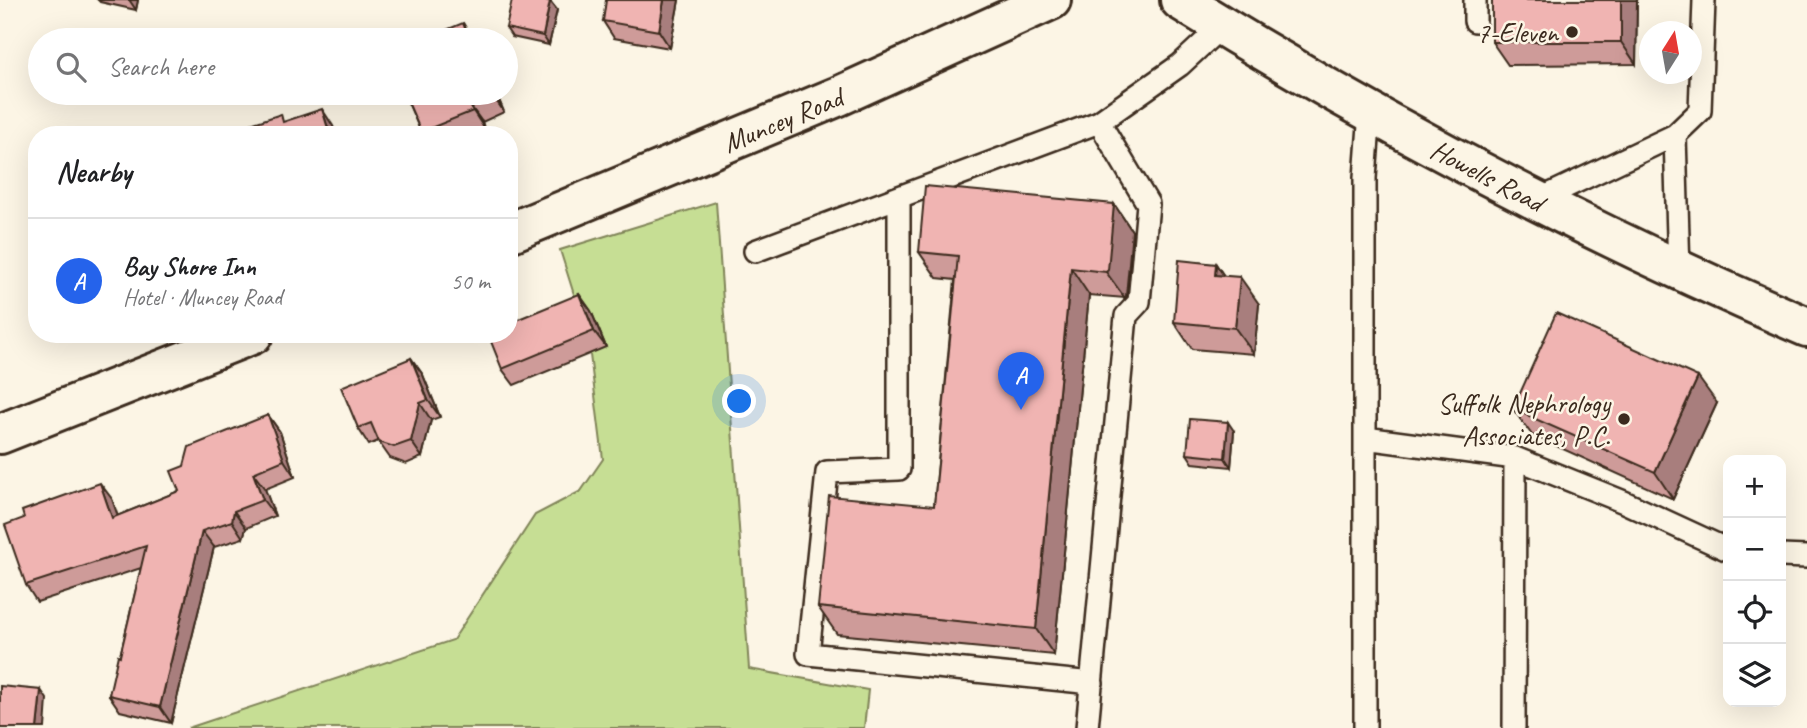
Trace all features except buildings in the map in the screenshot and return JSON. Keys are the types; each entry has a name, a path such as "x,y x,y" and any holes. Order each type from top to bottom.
{"street":[{"name":"Muncey Road","path":"518,229 839,96 1051,0"},
{"name":"Howells Road","path":"1180,0 1370,112 1536,201 1679,271 1807,327"},
{"path":"0,434 230,343"}],"lane":[{"path":"1536,201 1675,135 1700,111 1704,0"},
{"path":"755,251 1099,122 1180,65 1222,26"},
{"path":"1365,728 1365,178 1370,112"},
{"path":"1087,728 1126,316 1139,302 1148,204 1099,122"},
{"path":"1675,135 1679,271"},
{"path":"899,197 899,470 827,472 808,654 1091,683"},
{"path":"1365,438 1516,458 1624,502 1723,549"},
{"path":"1514,728 1516,458"},
{"path":"1786,556 1807,557"}],"green space":[{"path":"716,202 749,669 868,690 864,728 188,728 453,640 535,515 581,491 603,459 588,339 560,250"}],"place":[{"name":"7-Eleven","path":"1572,32"},
{"name":"Bay Shore Inn","path":"1021,410"},
{"name":"Suffolk Nephrology Associates, P.C.","path":"1624,419"}]}
